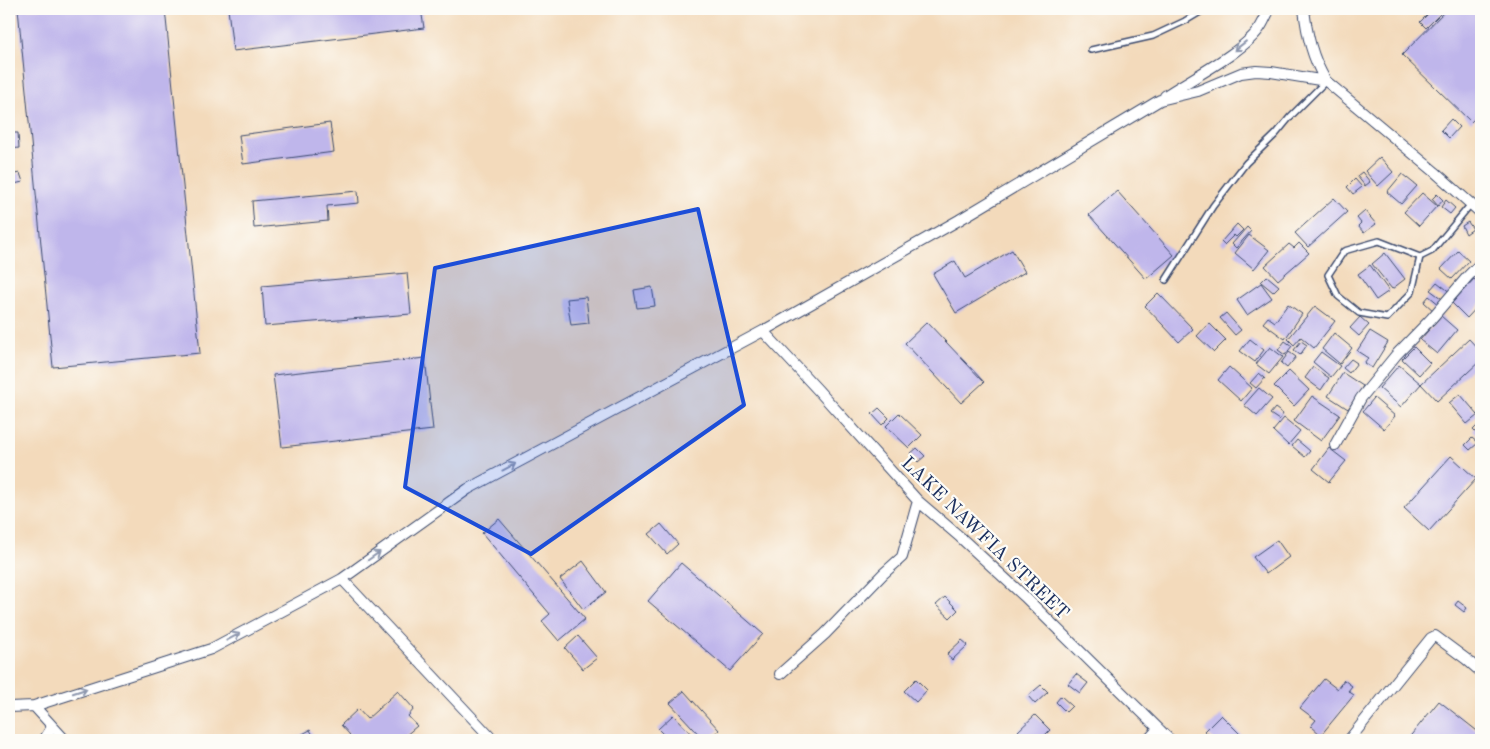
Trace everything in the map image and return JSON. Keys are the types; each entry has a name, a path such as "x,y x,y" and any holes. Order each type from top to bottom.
{"street":[{"path":"9,707 34,706 210,649 342,579 468,489 763,331 959,220 1160,100 1240,47 1254,35 1270,9"},
{"path":"1304,9 1312,53 1326,81 1481,213"},
{"path":"1160,100 1198,91 1241,73 1256,71 1326,81"},
{"path":"1335,445 1361,398 1384,369 1481,263"},
{"name":"LAKE NAWFIA STREET","path":"763,331 918,501 1024,596 1170,740"},
{"path":"780,674 825,634 882,574 902,557 918,501"},
{"path":"342,579 493,740"},
{"path":"1348,740 1431,638 1436,636 1442,640 1481,672"},
{"path":"34,706 65,740"},
{"path":"44,740 52,727"},
{"path":"1148,740 1158,729"}],"lane":[{"path":"1090,50 1153,36 1205,9"},
{"path":"1166,280 1213,206 1246,163 1326,81"},
{"path":"1420,257 1412,292 1387,318 1359,313 1338,296 1328,275 1344,251 1379,241 1420,257 1432,251 1471,204"}],"highlighted area":[{"path":"698,209 744,405 531,554 405,487 435,268"}],"building":[{"path":"18,9 165,9 200,353 53,367"},
{"path":"228,9 421,9 424,28 233,51"},
{"path":"1433,9 1437,9 1441,13 1426,28 1420,22"},
{"path":"1447,9 1481,9 1481,112 1471,122 1402,55"},
{"path":"1451,119 1459,127 1449,138 1441,130"},
{"path":"330,123 334,152 243,164 239,135"},
{"path":"9,133 18,133 19,148 9,149"},
{"path":"1380,157 1393,172 1378,186 1365,171"},
{"path":"1362,172 1370,182 1365,186 1357,176"},
{"path":"20,173 23,182 14,184 14,196 9,196 9,175"},
{"path":"1402,174 1417,186 1401,204 1387,192"},
{"path":"1355,179 1362,187 1353,194 1347,187"},
{"path":"358,191 359,203 327,206 328,221 254,228 252,201"},
{"path":"1117,191 1174,255 1146,279 1089,215"},
{"path":"1422,193 1437,206 1419,226 1404,212"},
{"path":"1437,194 1443,200 1438,206 1432,199"},
{"path":"1334,198 1347,212 1308,247 1295,233"},
{"path":"1446,200 1455,208 1450,214 1441,207"},
{"path":"1365,211 1376,224 1364,233 1358,226 1361,223 1357,218"},
{"path":"1468,222 1473,229 1466,234 1462,226"},
{"path":"1237,224 1243,230 1236,237 1234,235 1224,245 1221,242"},
{"path":"1247,227 1251,231 1236,248 1232,244"},
{"path":"1249,235 1269,250 1254,269 1235,253"},
{"path":"1299,243 1309,253 1278,280 1265,266 1289,244 1294,248"},
{"path":"1012,250 1025,272 956,313 933,274 955,261 965,278"},
{"path":"1458,251 1469,261 1452,279 1441,269"},
{"path":"1385,253 1405,279 1392,289 1372,264"},
{"path":"1370,265 1389,291 1376,300 1358,274"},
{"path":"407,273 411,314 265,326 262,286"},
{"path":"1267,276 1279,286 1273,292 1261,282"},
{"path":"1474,279 1481,285 1481,303 1467,318 1452,303"},
{"path":"1437,282 1451,293 1445,301 1430,290"},
{"path":"1261,283 1272,298 1247,315 1237,300"},
{"path":"652,287 655,306 637,308 634,290"},
{"path":"1158,293 1193,329 1179,342 1145,306"},
{"path":"1429,296 1440,305 1435,312 1424,302"},
{"path":"586,297 589,323 571,325 567,299"},
{"path":"1288,304 1302,314 1285,339 1263,323 1268,317 1275,322"},
{"path":"1315,306 1335,321 1314,348 1301,337 1294,345 1288,339"},
{"path":"1226,313 1241,330 1235,335 1220,318"},
{"path":"1441,316 1457,330 1437,354 1420,340"},
{"path":"1360,317 1369,325 1359,336 1350,328"},
{"path":"927,322 984,382 961,403 905,343"},
{"path":"1209,323 1226,340 1214,352 1197,336"},
{"path":"1370,331 1388,342 1372,368 1364,363 1368,358 1357,351"},
{"path":"1334,333 1352,348 1340,364 1322,349"},
{"path":"1250,339 1264,350 1255,362 1240,351"},
{"path":"1469,339 1481,352 1481,360 1437,401 1421,384"},
{"path":"1285,341 1292,346 1285,355 1278,350"},
{"path":"1301,341 1307,345 1300,355 1294,350"},
{"path":"1270,347 1283,357 1269,374 1256,364"},
{"path":"1414,347 1430,363 1419,375 1402,359"},
{"path":"1289,352 1296,357 1287,368 1281,363"},
{"path":"1321,352 1340,366 1331,377 1313,362"},
{"path":"425,358 433,430 282,447 273,375"},
{"path":"1351,359 1357,363 1349,373 1343,368"},
{"path":"1399,365 1421,384 1401,407 1379,388"},
{"path":"1229,367 1252,388 1241,401 1218,380"},
{"path":"1313,367 1329,378 1321,390 1305,378"},
{"path":"1289,371 1309,390 1294,406 1274,386"},
{"path":"1259,373 1265,378 1256,388 1250,383"},
{"path":"1343,373 1363,386 1348,409 1328,396"},
{"path":"1259,388 1272,399 1257,416 1244,405"},
{"path":"1460,394 1478,415 1467,424 1449,403"},
{"path":"1312,396 1340,415 1321,441 1294,421"},
{"path":"1374,398 1395,416 1384,429 1363,411"},
{"path":"879,408 889,418 882,425 872,414"},
{"path":"1275,408 1283,414 1279,420 1270,414"},
{"path":"899,413 922,435 909,448 886,426"},
{"path":"1284,418 1300,431 1288,445 1273,431"},
{"path":"1481,422 1481,438 1473,430"},
{"path":"1472,438 1478,443 1470,450 1465,445"},
{"path":"1297,440 1310,451 1305,457 1292,446"},
{"path":"917,448 925,456 918,462 910,454"},
{"path":"1329,448 1346,461 1329,482 1313,469"},
{"path":"1451,456 1476,479 1429,531 1404,508"},
{"path":"499,519 585,619 559,641 542,621 550,614 482,533"},
{"path":"661,524 678,544 667,554 649,534"},
{"path":"1277,540 1289,557 1266,574 1253,557"},
{"path":"583,561 606,592 583,609 560,579"},
{"path":"681,563 763,634 730,671 648,601"},
{"path":"945,597 958,610 950,618 936,605"},
{"path":"1458,601 1467,608 1464,612 1455,605"},
{"path":"578,636 597,658 583,669 565,648"},
{"path":"962,640 968,645 952,660 947,654"},
{"path":"1076,674 1088,683 1080,693 1068,684"},
{"path":"916,679 927,690 916,702 904,691"},
{"path":"1324,679 1337,689 1344,680 1352,686 1348,691 1354,695 1321,735 1311,726 1316,720 1300,708"},
{"path":"1041,685 1048,692 1035,704 1028,696"},
{"path":"398,691 414,709 408,716 417,726 405,736 409,740 344,740 350,735 341,725 358,709 367,719"},
{"path":"684,691 719,730 708,740 704,740 670,703"},
{"path":"1061,696 1072,706 1066,712 1056,702"},
{"path":"1439,701 1481,734 1481,740 1407,740"},
{"path":"673,715 697,740 669,740 658,729"},
{"path":"1035,715 1050,730 1040,740 1027,740 1018,731"},
{"path":"1221,715 1246,740 1214,740 1205,731"},
{"path":"310,730 316,740 296,740 295,738"}]}
